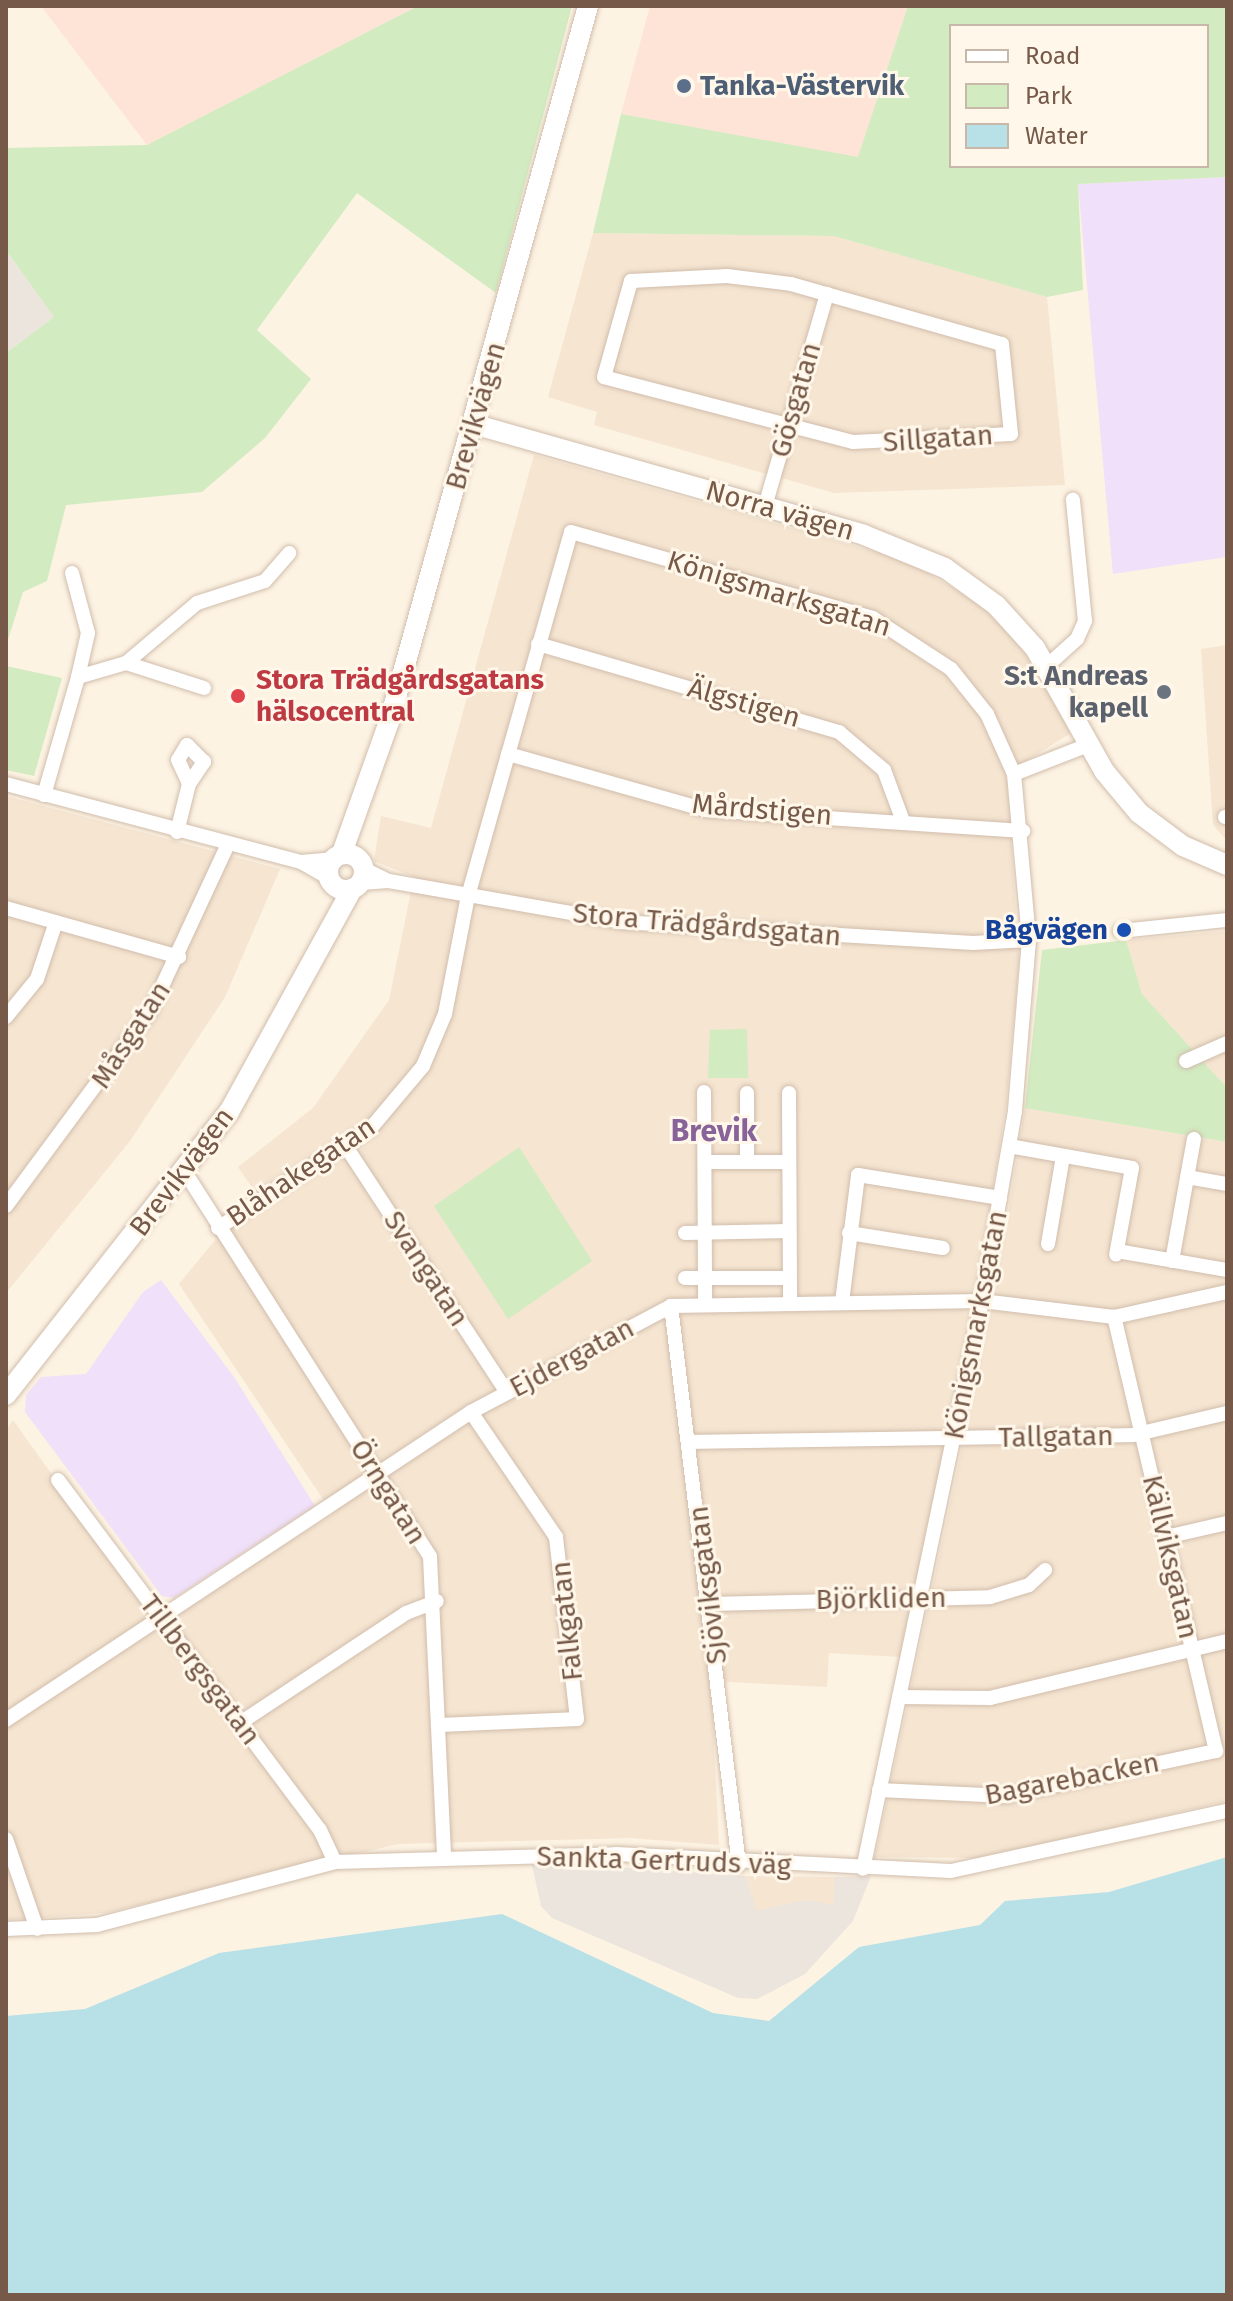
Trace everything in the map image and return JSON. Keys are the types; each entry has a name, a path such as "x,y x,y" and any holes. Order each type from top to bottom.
{"street":[{"name":"Brevikvägen","path":"6,1395 185,1172 257,1068 330,929 588,6"},
{"path":"786,429 604,377 631,281 727,276 827,294"},
{"name":"Gösgatan","path":"765,506 827,294"},
{"name":"Sillgatan","path":"786,429 886,444 1011,434 1002,344 827,294"},
{"name":"Norra vägen","path":"473,424 890,543 945,568 996,605 1048,665 1088,745 1139,813 1183,846 1227,865"},
{"path":"1048,665 1077,639 1085,621 1073,500"},
{"name":"Blåhakegatan","path":"218,1228 345,1145 390,1110 423,1066 445,1014 468,896 571,532"},
{"name":"Königsmarksgatan","path":"571,532 905,634 970,690 1014,774 1023,831 1029,940 1009,1146 955,1439 863,1869"},
{"path":"78,677 126,663 197,603 265,581 289,553"},
{"path":"44,795 88,633 72,573"},
{"name":"Älgstigen","path":"538,644 839,732 884,770 903,821"},
{"path":"126,663 204,688"},
{"path":"1014,774 1088,745"},
{"name":"Mårdstigen","path":"508,754 706,810 1023,831"},
{"path":"6,784 227,846 347,872"},
{"path":"177,832 189,784"},
{"name":"Måsgatan","path":"6,1206 118,1061 179,957 227,846"},
{"name":"Stora Trädgårdsgatan","path":"347,872 621,922 973,943 1029,940"},
{"path":"6,908 179,957"},
{"path":"1120,931 1227,920"},
{"path":"6,1017 37,979 56,922"},
{"path":"1186,1061 1227,1043"},
{"path":"704,1092 705,1302"},
{"path":"747,1093 747,1162"},
{"path":"789,1093 790,1302"},
{"path":"1172,1261 1194,1139"},
{"name":"Svangatan","path":"345,1145 507,1393"},
{"path":"1009,1146 1132,1168 1117,1253 1227,1270"},
{"path":"1048,1244 1063,1156"},
{"path":"705,1162 789,1162"},
{"name":"Örngatan","path":"185,1172 430,1557 437,1601 444,1857"},
{"path":"842,1302 858,1175 1000,1198"},
{"path":"1187,1177 1227,1184"},
{"path":"685,1233 789,1231"},
{"path":"849,1233 943,1248"},
{"path":"685,1278 790,1278"},
{"name":"Ejdergatan","path":"6,1720 471,1412 671,1306 705,1302 982,1301 1114,1317 1227,1292"},
{"name":"Sjöviksgatan","path":"671,1306 691,1442 739,1865"},
{"name":"Källviksgatan","path":"1114,1317 1216,1751"},
{"name":"Falkgatan","path":"441,1725 577,1719 556,1537 471,1412"},
{"name":"Tallgatan","path":"691,1442 1141,1433 1227,1413"},
{"name":"Tillbergsgatan","path":"58,1480 240,1723 335,1862"},
{"path":"1166,1537 1227,1523"},
{"name":"Björkliden","path":"710,1604 921,1595 990,1597 1029,1585 1045,1570"},
{"path":"240,1723 406,1613 437,1601"},
{"path":"899,1697 990,1698 1227,1641"},
{"name":"Bagarebacken","path":"879,1790 1006,1796 1216,1751"},
{"name":"Sankta Gertruds väg","path":"6,1929 110,1922 335,1862 616,1854 739,1865 970,1870 1227,1811"},
{"path":"6,1839 37,1929"}],"shaded area":[{"path":"41,6 418,6 147,145"},
{"path":"650,6 908,6 858,158 621,114"},
{"path":"1227,177 1227,557 1113,574 1078,184"},
{"path":"593,233 834,236 1047,297 1065,485 834,493 594,425 597,412 548,397"},
{"path":"6,250 54,317 6,353"},
{"path":"534,455 907,561 970,598 1015,636 1071,733 1007,773 1019,961 1006,1107 969,1333 900,1657 829,1653 827,1687 711,1681 719,1845 630,1838 398,1844 105,1913 6,1920 6,1430 13,1420 159,1625 333,1514 179,1284 216,1239 208,1225 256,1193 238,1167 313,1108 389,1000 414,877 374,861 381,816 431,828"},
{"path":"1227,645 1227,841 1213,825 1201,649"},
{"path":"6,796 280,869 225,997 130,1141 6,1293"},
{"path":"1227,931 1227,1088 1142,994 1126,940"},
{"path":"1025,1108 1227,1142 1227,1801 980,1858 875,1857 996,1288"},
{"path":"161,1280 234,1377 315,1506 174,1598 162,1596 25,1412 26,1395 41,1377 86,1374 143,1292"},
{"path":"531,1861 745,1876 757,1911 805,1900 833,1905 835,1877 871,1876 853,1921 805,1974 757,1999 738,1998 552,1918 541,1906"},
{"path":"745,1876 835,1877 834,1906 805,1900 756,1912"}],"green space":[{"path":"418,6 572,6 496,293 357,193 257,330 311,379 265,438 202,492 66,505 47,581 23,592 6,646 6,353 54,317 6,250 6,148 147,145"},
{"path":"908,6 1227,6 1227,177 1078,184 1083,290 1047,297 834,236 593,233 621,114 858,157"},
{"path":"6,666 62,678 34,776 6,770"},
{"path":"1126,940 1142,994 1227,1088 1227,1142 1025,1108 1042,950"},
{"path":"747,1029 748,1078 708,1078 710,1030"},
{"path":"519,1147 592,1261 508,1319 434,1206"}],"water":[{"path":"1227,1857 1227,2295 6,2295 6,2016 85,2009 219,1953 502,1914 713,2013 769,2021 859,1947 980,1925 1005,1901 1109,1892"}],"place":[{"name":"Tanka-Västervik","path":"684,86"},
{"name":"S:t Andreas kapell","path":"1164,692"},
{"name":"Stora Trädgårdsgatans hälsocentral","path":"238,696"},
{"name":"Bågvägen","path":"1124,930"}],"district":[{"name":"Brevik","path":"714,1131"}]}
